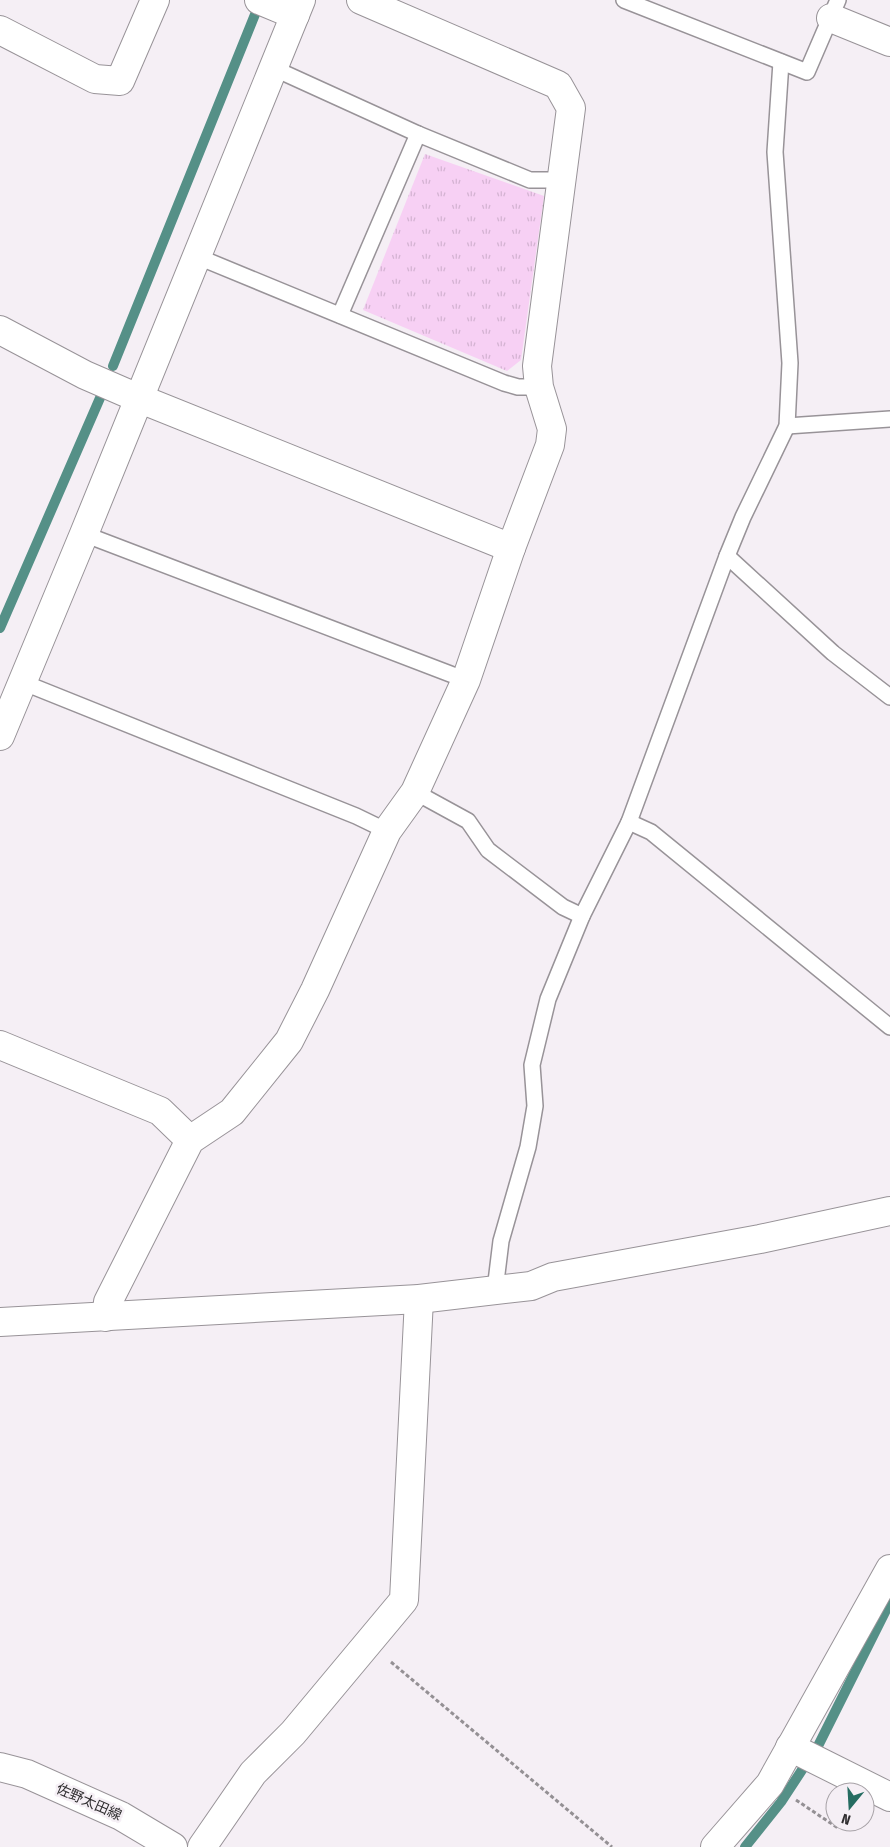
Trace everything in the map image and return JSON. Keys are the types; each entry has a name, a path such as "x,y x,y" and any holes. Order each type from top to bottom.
{"street":[{"path":"0,30 95,80 120,81 155,0"},
{"path":"106,1317 108,1302 190,1140 232,1112 289,1041 315,990 387,831 415,792 466,680 511,548 550,445 552,429 539,387 537,366 570,108 558,85 361,0"},
{"path":"0,736 273,68 284,6"},
{"path":"835,9 890,42"},
{"path":"0,330 86,375 138,398 511,548"},
{"path":"0,1045 160,1111 190,1140"},
{"path":"0,1322 419,1299 531,1286 553,1277 760,1239 890,1211"},
{"path":"202,1847 253,1773 293,1733 404,1600 419,1299"},
{"path":"715,1847 770,1784 890,1569"},
{"path":"790,1747 890,1797"},
{"name":"佐野太田線","path":"0,1767 27,1774 121,1816 173,1847"}],"lane":[{"path":"624,0 807,72 835,9"},
{"path":"495,1290 501,1241 528,1147 534,1106 532,1065 548,999 582,916 629,822 743,517 788,426 790,363 776,152 781,62"},
{"path":"273,68 418,134 530,180 562,180"},
{"path":"340,315 418,134"},
{"path":"196,256 504,383 518,387 539,387"},
{"path":"788,426 890,419"},
{"path":"84,534 466,680"},
{"path":"727,556 833,653 890,697"},
{"path":"22,682 356,816 387,831"},
{"path":"415,792 468,821 488,850 563,907 582,916"},
{"path":"629,822 651,832 890,1027"}],"path":[{"path":"368,1643 612,1847"},
{"path":"770,1784 825,1820"}],"green space":[{"path":"425,154 544,196 521,360 507,371 363,310"}],"waterway":[{"path":"113,366 260,2"},
{"path":"0,628 100,398"},
{"path":"745,1847 781,1802 819,1744 890,1602"}]}
